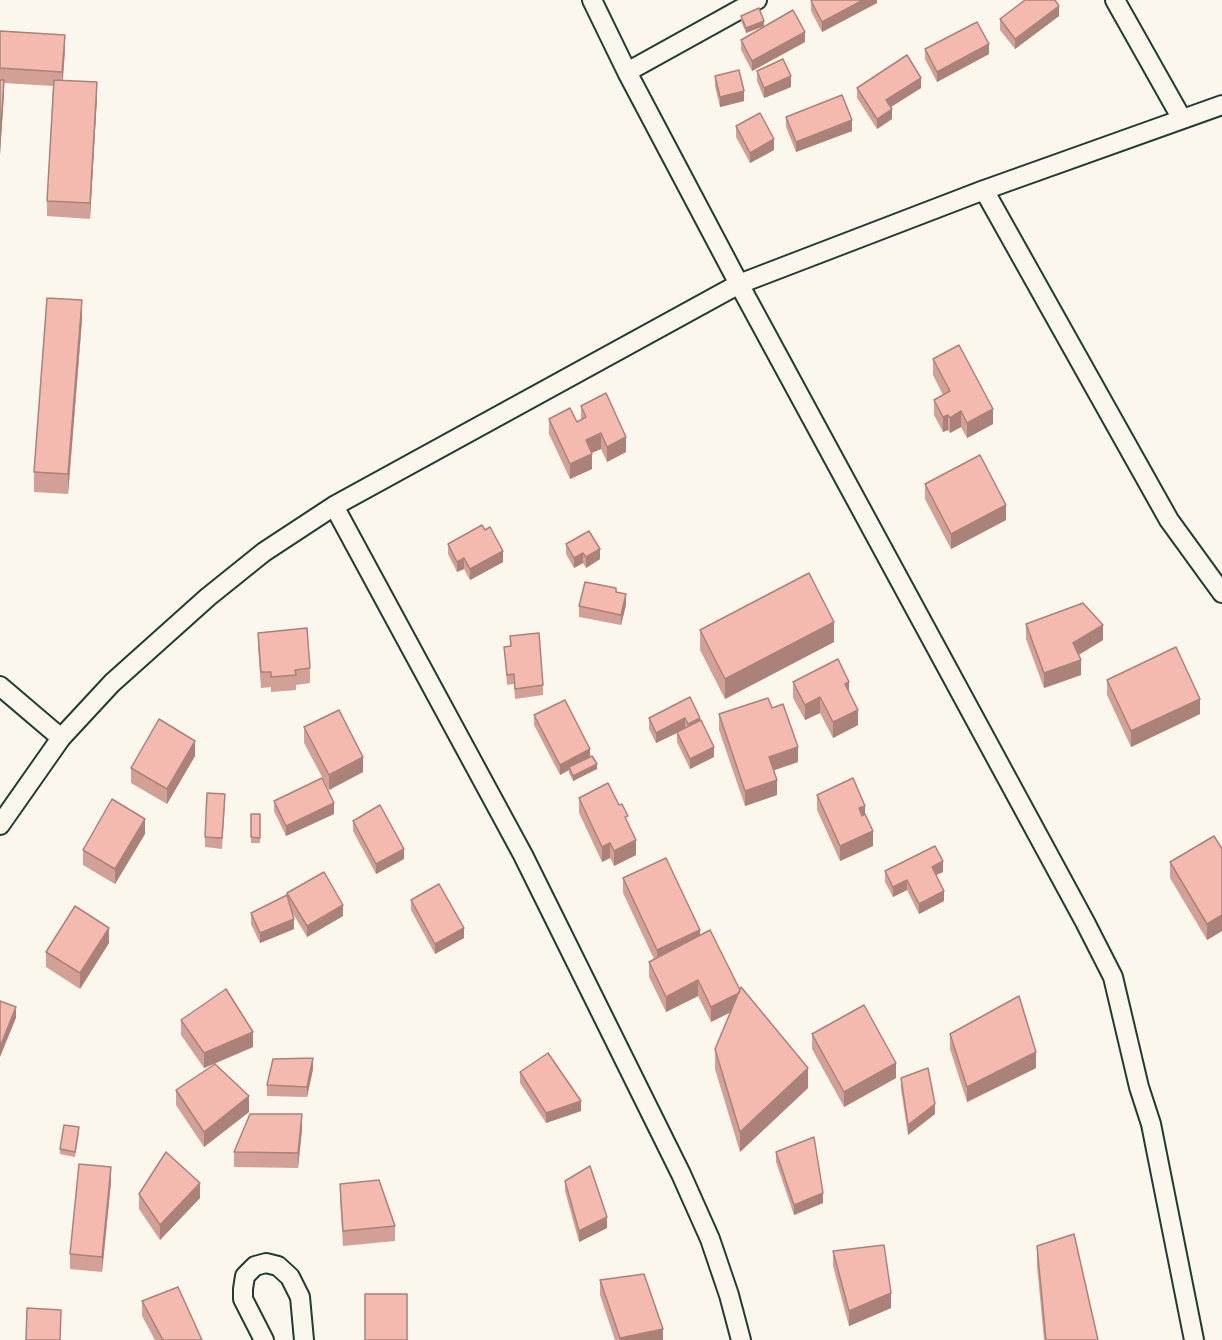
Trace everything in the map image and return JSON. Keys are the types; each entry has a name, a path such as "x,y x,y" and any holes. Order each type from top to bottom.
{"street":[{"path":"592,0 627,72 739,284 1113,977 1139,1087 1151,1124 1194,1340"},
{"path":"627,72 757,0"},
{"path":"1115,0 1182,119"},
{"path":"0,825 61,738 112,683 208,597 264,552 334,506 739,284 984,190 1222,105"},
{"path":"984,190 1169,520 1222,592"},
{"path":"334,506 523,855 681,1174 710,1239 741,1340"},
{"path":"0,686 61,738"},
{"path":"264,1340 243,1299 243,1289 245,1276 255,1266 266,1263 278,1266 290,1277 300,1297 304,1340"}],"building":[{"path":"812,0 863,0 822,22"},
{"path":"1025,0 1055,0 1059,6 1015,39 1000,19"},
{"path":"759,8 764,21 746,28 741,16"},
{"path":"793,10 805,32 752,61 741,40"},
{"path":"977,22 989,44 937,72 925,49"},
{"path":"0,31 65,35 62,72 0,68"},
{"path":"907,55 921,78 886,100 892,109 877,119 857,88"},
{"path":"783,59 791,76 764,88 757,71"},
{"path":"739,70 744,91 720,97 715,76"},
{"path":"0,80 4,80 0,140"},
{"path":"54,80 97,82 90,203 47,201"},
{"path":"842,95 852,120 796,142 786,117"},
{"path":"760,113 774,139 750,153 736,126"},
{"path":"47,298 82,300 68,474 34,472"},
{"path":"959,345 993,409 967,423 961,411 950,418 948,415 943,417 934,400 950,391 933,359"},
{"path":"606,393 626,437 607,447 601,433 586,440 592,454 570,464 549,419 570,408 577,422 586,417 581,406"},
{"path":"980,455 1006,505 951,534 925,484"},
{"path":"482,525 485,530 490,527 503,551 470,569 464,558 457,562 448,544"},
{"path":"589,531 600,549 586,557 583,553 574,558 566,544"},
{"path":"809,573 834,622 725,679 700,630"},
{"path":"585,582 616,588 616,592 626,594 621,615 579,606"},
{"path":"1083,603 1103,625 1073,643 1081,660 1044,673 1026,624"},
{"path":"307,628 310,668 295,670 296,675 271,677 271,672 261,672 258,633"},
{"path":"539,633 543,685 515,689 514,674 507,675 504,647 511,646 510,636"},
{"path":"1176,647 1200,699 1131,731 1107,680"},
{"path":"838,659 849,682 845,684 858,710 833,722 820,697 805,705 793,682"},
{"path":"690,697 700,718 688,724 685,718 656,733 649,718"},
{"path":"768,698 772,708 783,704 798,747 769,757 777,780 745,791 719,714"},
{"path":"565,700 590,749 560,765 534,715"},
{"path":"339,710 363,757 329,775 304,727"},
{"path":"159,719 195,741 167,789 131,768"},
{"path":"701,720 714,747 690,759 677,732"},
{"path":"592,756 597,764 573,776 569,767"},
{"path":"322,778 334,803 286,826 274,801"},
{"path":"853,778 865,806 859,808 862,816 865,814 873,831 840,846 817,795"},
{"path":"608,783 619,805 622,804 628,816 625,817 636,840 614,851 610,843 602,847 579,798"},
{"path":"207,793 225,794 222,838 205,837"},
{"path":"112,799 145,819 115,869 83,850"},
{"path":"380,805 404,849 376,864 353,821"},
{"path":"251,814 260,814 260,838 251,837"},
{"path":"1214,836 1222,849 1222,915 1207,924 1170,862"},
{"path":"935,846 943,861 932,867 944,891 919,904 907,880 893,887 885,871"},
{"path":"666,858 700,930 657,950 623,878"},
{"path":"324,872 343,905 307,926 287,893"},
{"path":"439,884 464,928 435,944 411,900"},
{"path":"287,895 294,919 260,933 251,913"},
{"path":"75,906 109,928 80,973 46,952"},
{"path":"710,930 740,990 739,993 711,1007 698,980 666,997 649,962"},
{"path":"741,987 808,1068 740,1132 715,1049"},
{"path":"226,989 253,1032 204,1053 181,1020"},
{"path":"1019,996 1036,1052 967,1087 950,1034"},
{"path":"0,1001 16,1007 0,1047"},
{"path":"864,1005 896,1063 844,1092 812,1034"},
{"path":"548,1053 581,1101 546,1113 520,1072"},
{"path":"313,1058 307,1087 267,1085 273,1059"},
{"path":"215,1064 249,1096 204,1132 176,1090"},
{"path":"928,1068 935,1104 908,1125 901,1078"},
{"path":"250,1114 302,1114 298,1153 234,1152"},
{"path":"64,1125 79,1127 75,1152 60,1149"},
{"path":"814,1137 823,1193 794,1205 776,1152"},
{"path":"166,1152 200,1183 160,1225 139,1194"},
{"path":"79,1164 111,1167 102,1257 70,1254"},
{"path":"590,1166 607,1217 579,1231 565,1181"},
{"path":"379,1180 395,1226 343,1231 340,1184"},
{"path":"1074,1234 1098,1340 1046,1340 1037,1246"},
{"path":"884,1245 891,1293 849,1311 833,1251"},
{"path":"644,1274 663,1329 620,1338 600,1280"},
{"path":"178,1287 202,1340 163,1340 142,1301"},
{"path":"365,1294 407,1294 407,1340 365,1340"},
{"path":"27,1308 61,1310 60,1340 26,1340"}]}
